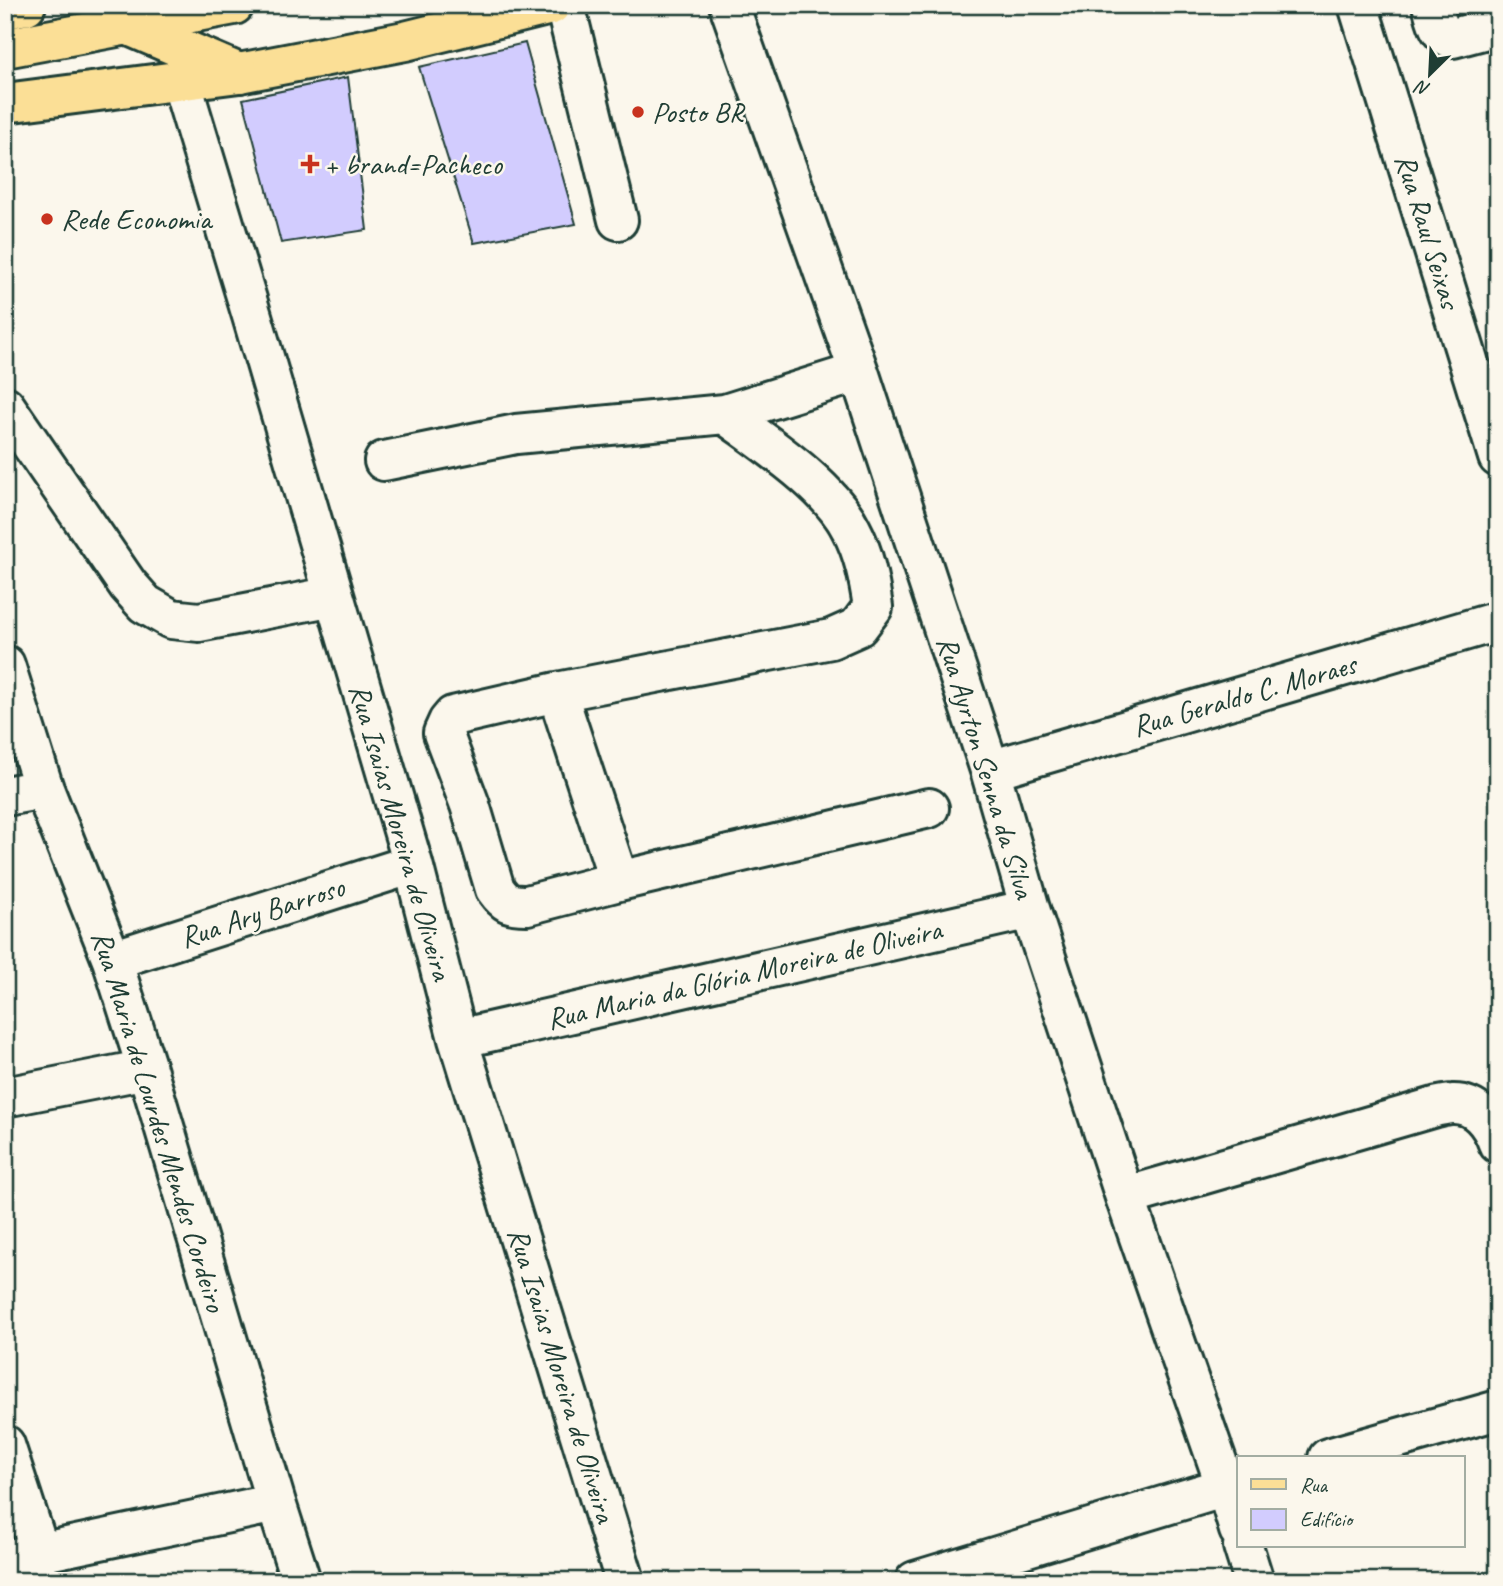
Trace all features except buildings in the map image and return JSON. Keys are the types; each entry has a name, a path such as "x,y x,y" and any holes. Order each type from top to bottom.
{"main road":[{"path":"5,9 26,5"},
{"path":"5,48 234,5"},
{"path":"5,103 239,74 405,41 551,5"},
{"path":"127,25 239,74"}],"street":[{"path":"565,5 618,220"},
{"name":"Rua Ayrton Senna da Silva","path":"729,5 859,372 990,769 1030,909 1125,1197 1232,1485 1237,1517"},
{"name":"Rua Raul Seixas","path":"1358,5 1498,457"},
{"path":"1432,5 1441,32 1448,38 1498,26"},
{"name":"Rua Isaias Moreira de Oliveira","path":"181,81 413,864 458,1039 625,1581"},
{"path":"384,461 516,434 725,414 859,372"},
{"path":"5,407 128,585 153,609 171,619 199,622 334,596"},
{"path":"725,414 798,470 832,502 851,529 868,574 873,607 858,627 831,639 557,692 453,716 443,733 470,805 495,889 502,899 512,905 527,905 929,808"},
{"name":"Rua Geraldo C. Moraes","path":"990,769 1498,621"},
{"name":"Rua Maria de Lourdes Mendes Cordeiro","path":"5,665 44,789 112,960 147,1069 275,1503 301,1581"},
{"path":"557,692 619,881"},
{"path":"5,796 44,789"},
{"name":"Rua Ary Barroso","path":"112,960 413,864"},
{"name":"Rua Maria da Glória Moreira de Oliveira","path":"458,1039 1030,909"},
{"path":"5,1097 147,1069"},
{"path":"1125,1197 1453,1104 1469,1106 1482,1115 1498,1143"},
{"path":"1335,1456 1498,1410"},
{"path":"5,1445 23,1556 275,1503"},
{"path":"915,1581 1232,1485"},
{"path":"1244,1548 1254,1581"}],"place":[{"name":"Posto BR","path":"638,112"},
{"name":"+ brand=Pacheco","path":"310,164"},
{"name":"Rede Economia","path":"47,219"}]}
